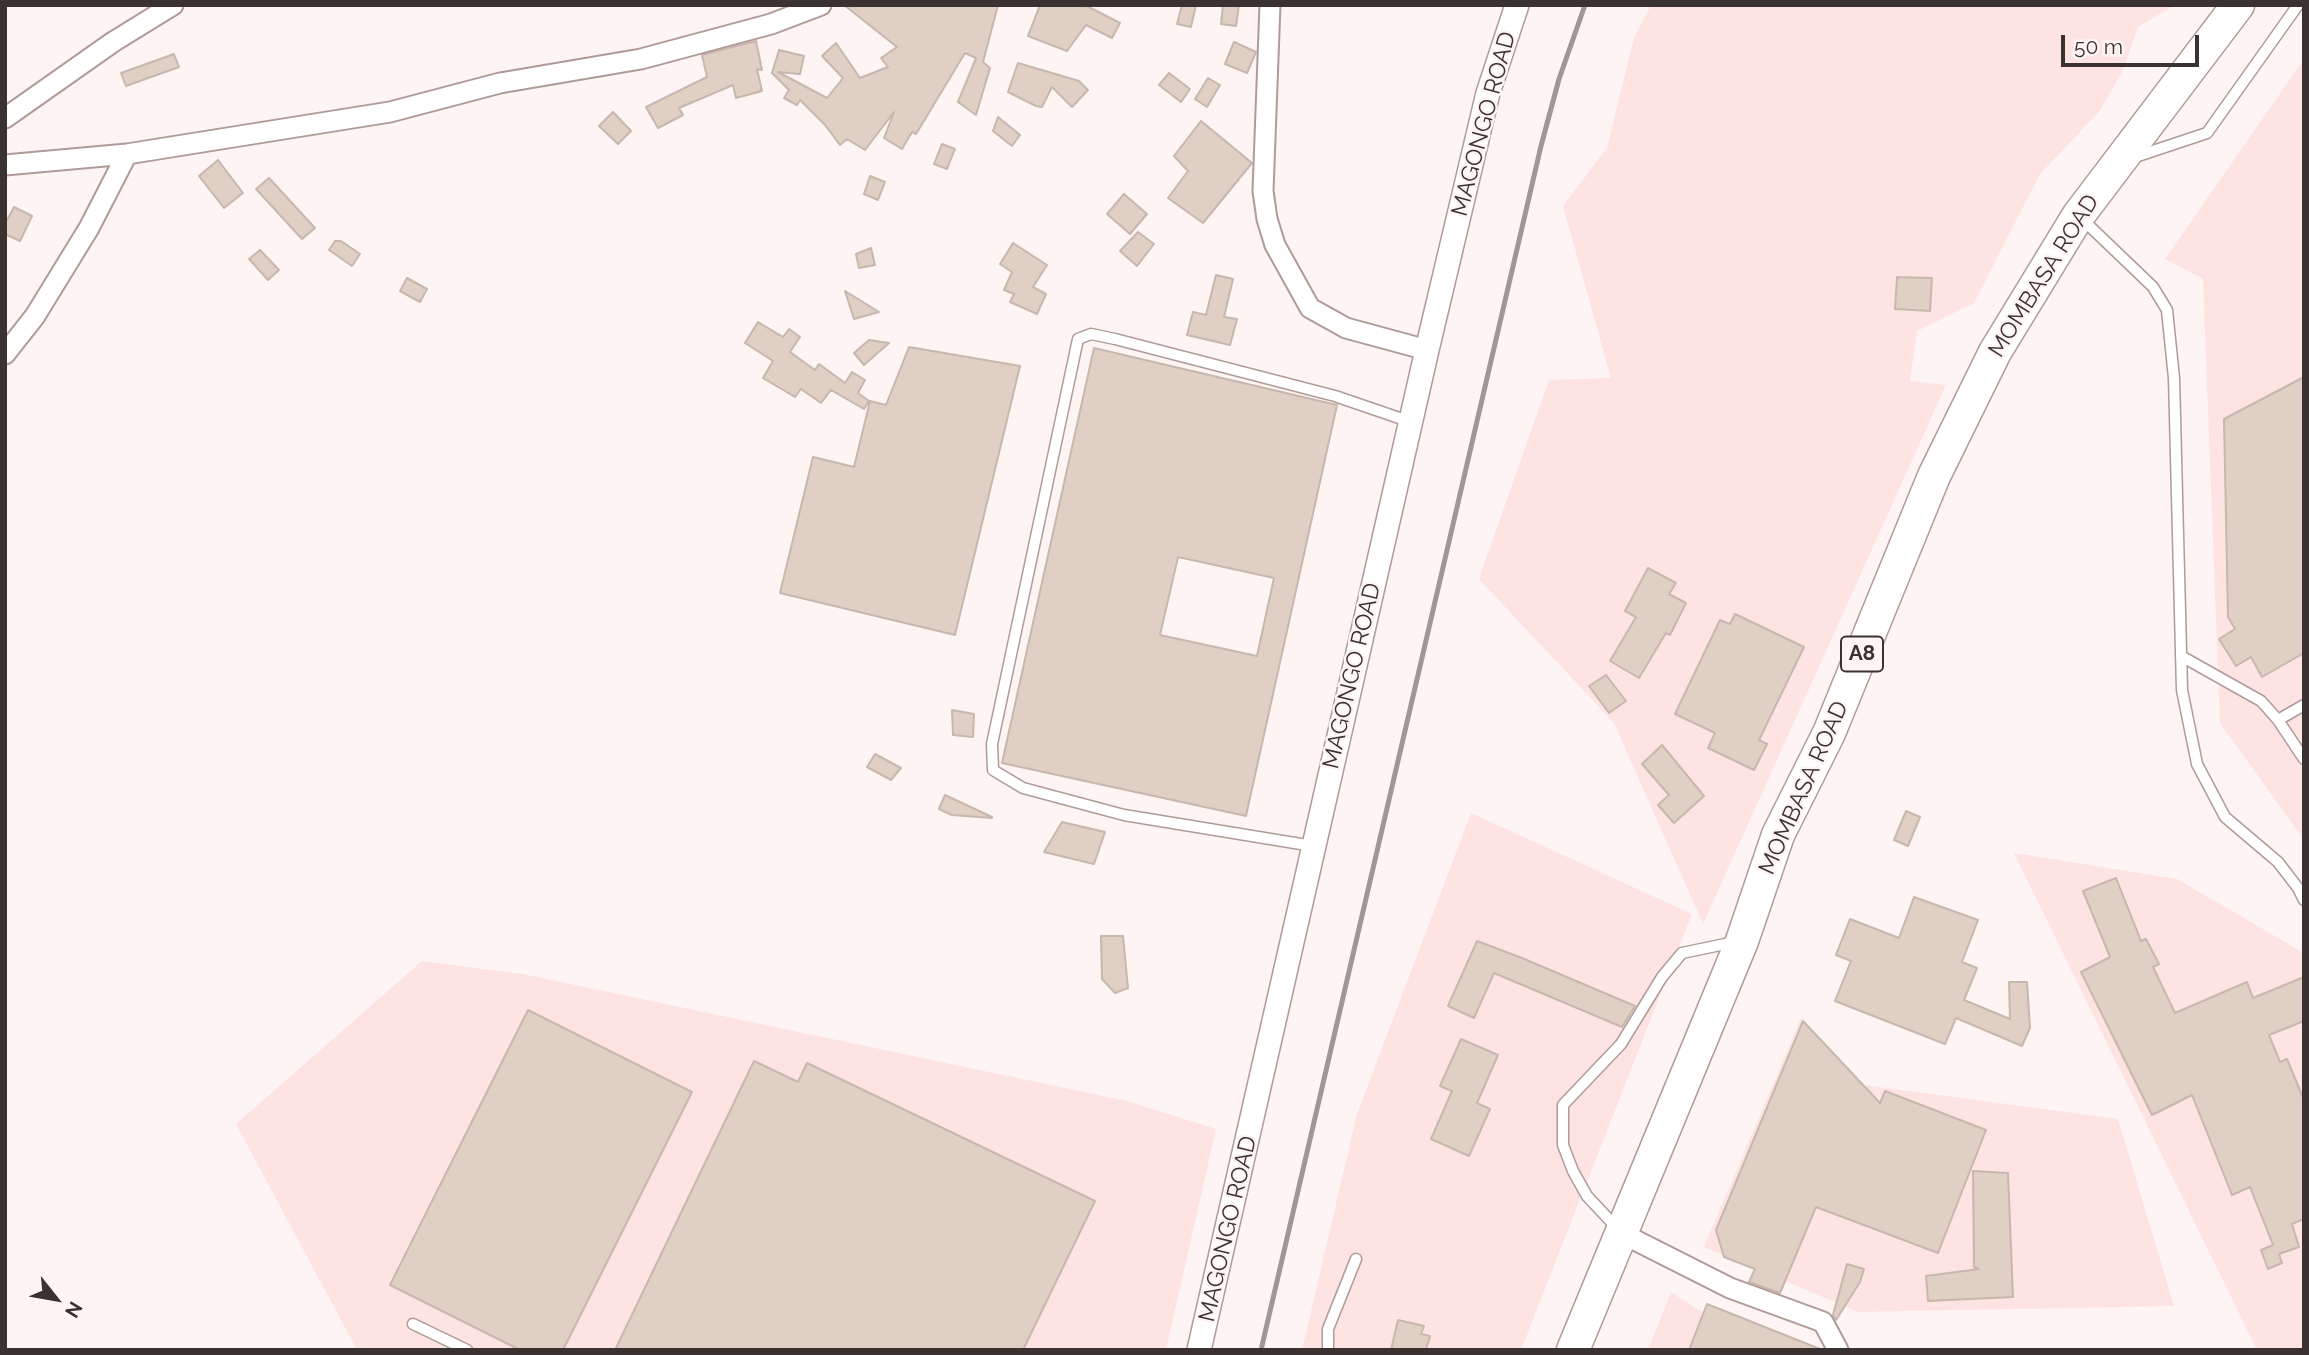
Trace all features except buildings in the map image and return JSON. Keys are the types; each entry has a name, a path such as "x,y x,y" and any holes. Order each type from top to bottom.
{"highway":[{"name":"MOMBASA ROAD","path":"1573,1350 1742,941 1778,835 1829,733 1934,476 2007,329 2078,216 2238,5"}],"street":[{"path":"5,118 122,36 173,5"},
{"path":"5,165 127,154 366,116 500,83 641,59 771,24 821,5"},
{"path":"1270,5 1263,191 1266,219 1275,245 1311,308 1319,314 1346,328 1427,350"},
{"name":"MAGONGO ROAD","path":"1199,1350 1427,350 1488,93 1517,5"},
{"path":"5,354 35,316 89,228 127,154"},
{"path":"1623,1234 1730,1289 1823,1322 1838,1350"}],"lane":[{"path":"2118,162 2207,133 2298,5"},
{"path":"2078,216 2153,287 2167,310 2174,378 2182,690 2197,764 2225,817 2278,862 2304,900"},
{"path":"1314,846 1124,815 1023,788 993,770 992,744 1078,340 1091,334 1115,339 1335,396 1411,422"},
{"path":"2182,656 2261,701 2278,720 2304,759"},
{"path":"2278,720 2304,705"},
{"path":"1623,1234 1587,1196 1573,1171 1563,1144 1563,1105 1621,1044 1662,977 1682,953 1742,941"},
{"path":"1328,1350 1328,1329 1356,1259"},
{"path":"413,1324 467,1350"}],"shaded area":[{"path":"1651,5 2175,5 2138,27 2122,72 2099,112 2040,174 1974,303 1917,331 1910,381 1946,385 1703,924 1614,723 1479,579 1549,380 1611,378 1563,206 1607,148 1634,38"},
{"path":"2304,59 2304,840 2220,723 2203,279 2165,259"},
{"path":"1471,813 1692,914 1521,1350 1302,1350 1357,1114"},
{"path":"2014,853 2177,879 2304,953 2304,1350 2257,1350"},
{"path":"422,961 523,974 1127,1101 1216,1129 1166,1350 357,1350 236,1124"},
{"path":"1801,1018 1864,1085 2118,1119 2174,1306 1858,1312 1704,1247"},
{"path":"1671,1292 1761,1350 1648,1350"}],"railway":[{"path":"1261,1350 1541,146 1559,79 1585,5"}]}
